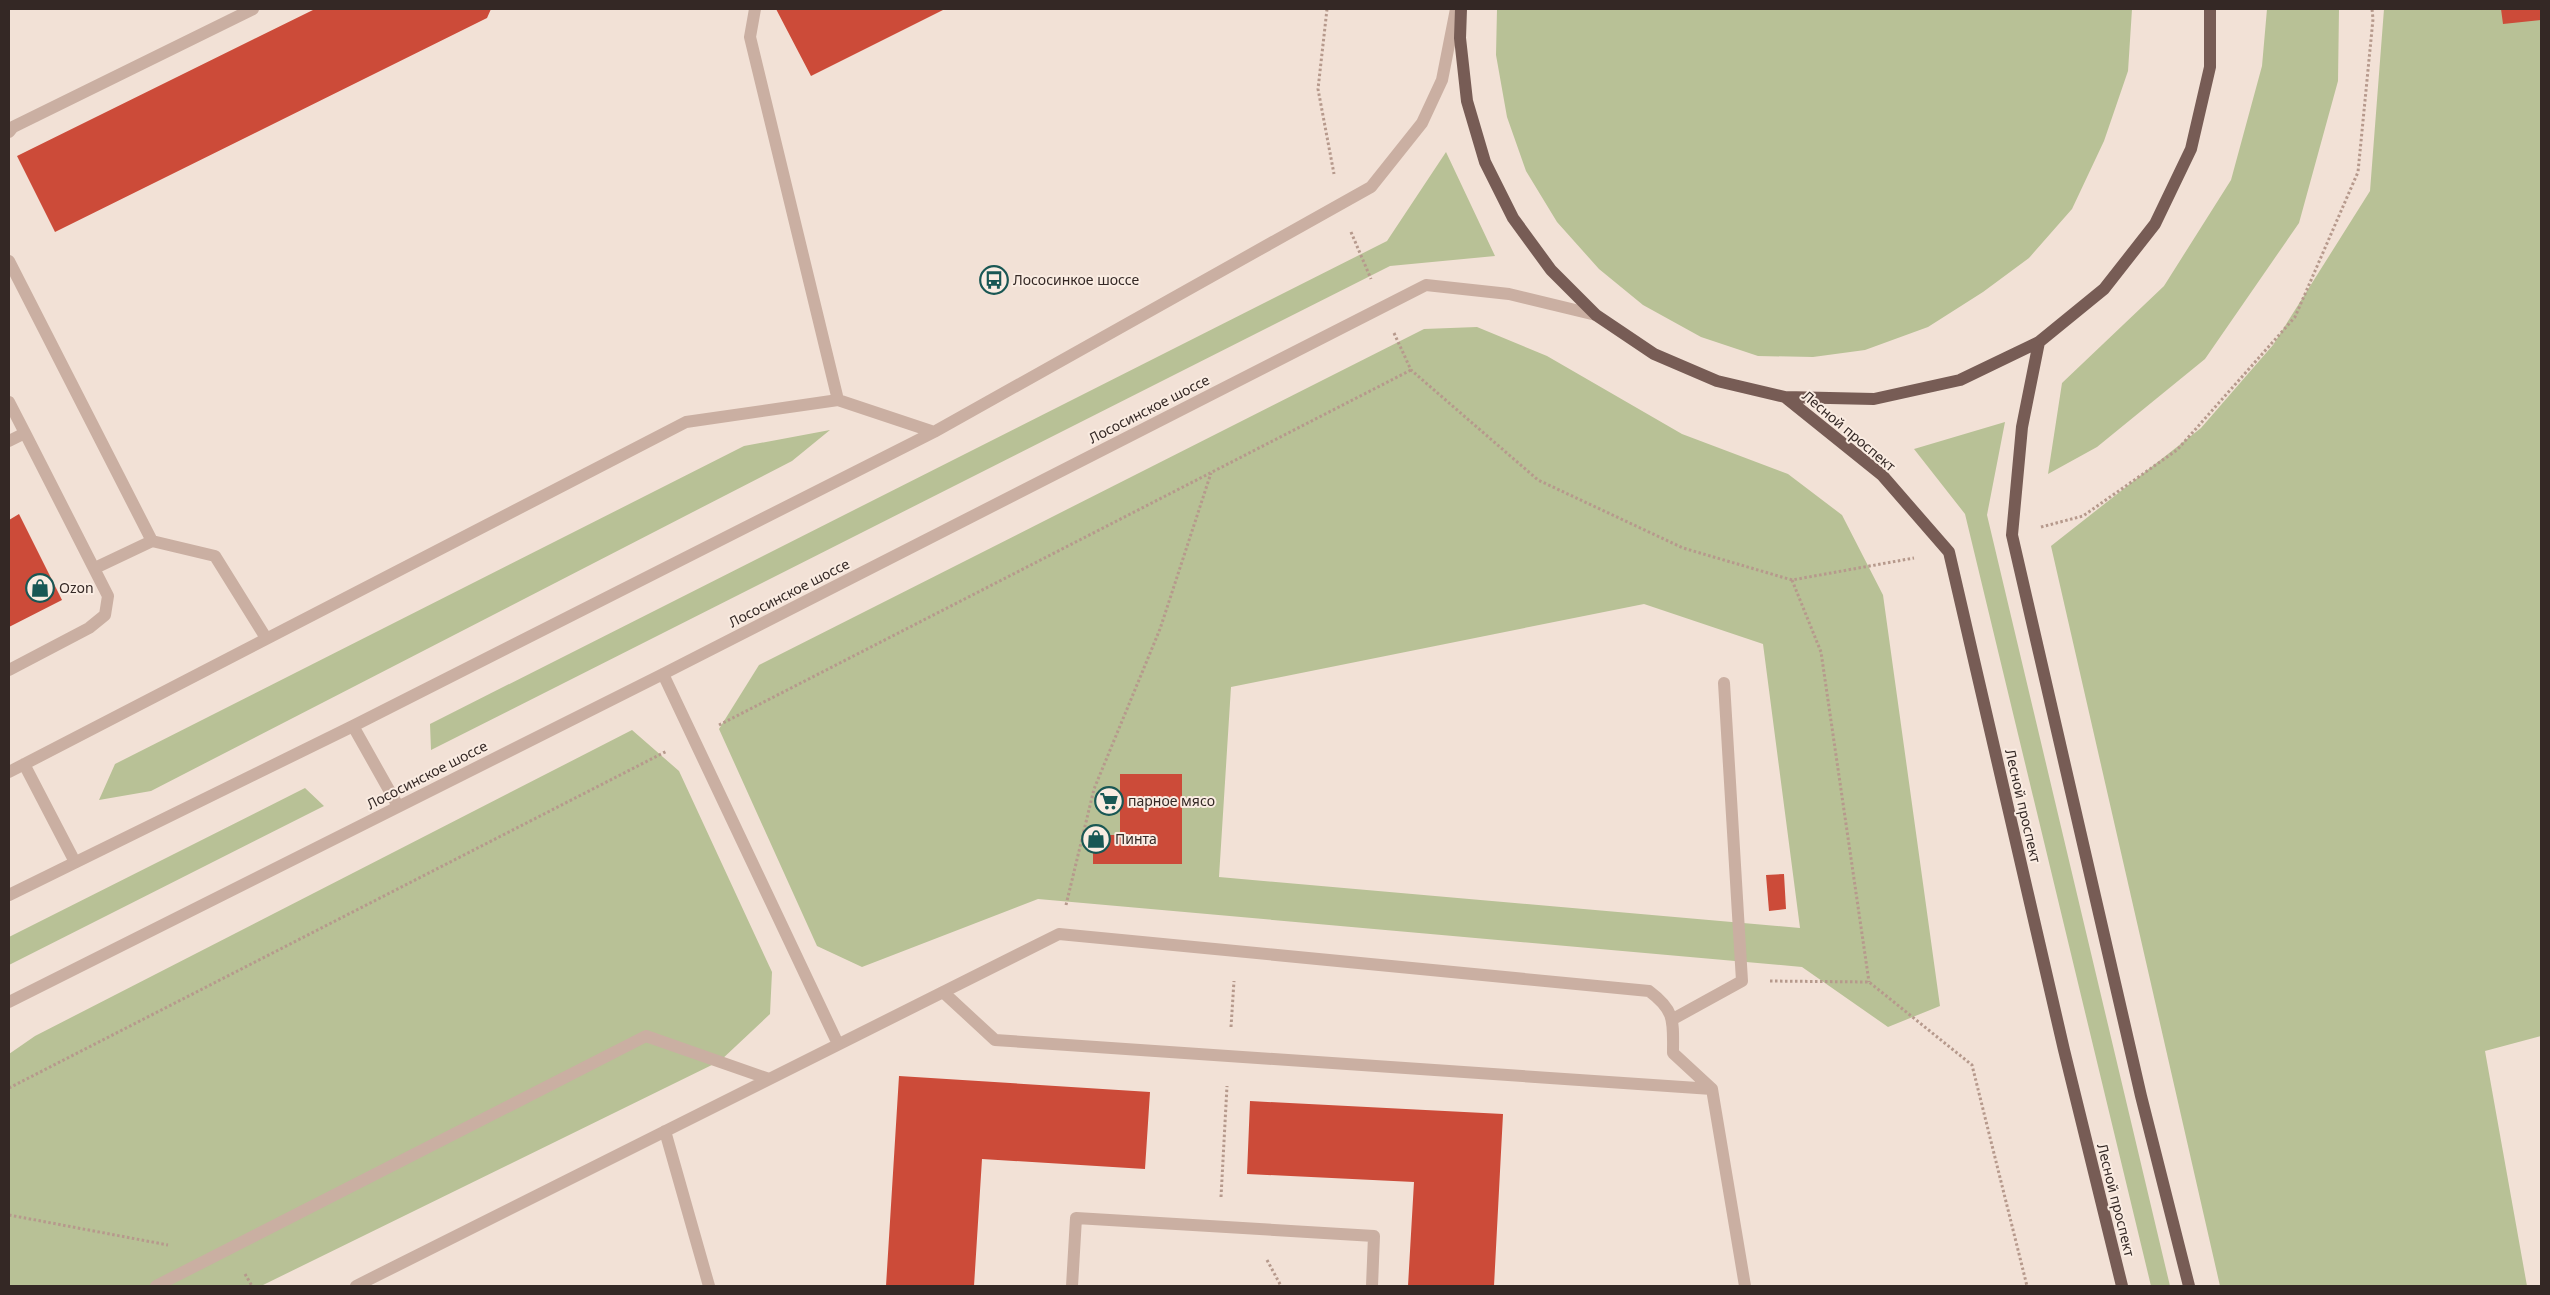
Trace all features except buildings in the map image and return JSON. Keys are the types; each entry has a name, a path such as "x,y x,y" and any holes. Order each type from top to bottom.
{"main road":[{"path":"1461,9 1460,38 1467,101 1485,162 1513,218 1545,263 1596,315 1663,358 1717,381 1786,397 1874,399 1960,380 2039,342 2104,289 2155,224 2191,149 2210,67 2210,9"},
{"path":"2039,342 2022,427 2012,535 2141,1096 2189,1286"},
{"name":"Лесной проспект","path":"1786,397 1882,475 1949,552 2064,1050 2122,1286"}],"street":[{"path":"9,132 12,127 253,9"},
{"path":"754,9 750,37 838,400"},
{"path":"9,896 352,726 934,432 1371,187 1422,123 1442,80 1456,9"},
{"path":"9,261 152,541"},
{"name":"Лососинское шоссе","path":"9,1002 663,674 1426,285 1509,294 1596,315"},
{"path":"9,772 686,422 838,400 934,432"},
{"path":"9,402 108,596 105,615 89,628 9,670"},
{"path":"9,441 25,433"},
{"path":"95,568 152,541 216,556 266,638"},
{"path":"663,674 838,1044"},
{"path":"1673,1019 1742,981 1724,683"},
{"path":"352,726 398,806"},
{"path":"24,764 75,862"},
{"path":"356,1286 1059,934 1650,991 1665,1003 1673,1019 1673,1053 1712,1089 1745,1286"},
{"path":"943,992 995,1040 1712,1089"},
{"path":"156,1286 646,1036 769,1079"},
{"path":"665,1132 709,1286"},
{"path":"1072,1286 1076,1218 1220,1225 1374,1236 1372,1286"}],"path":[{"path":"1327,9 1318,89 1340,205 1411,370 1538,480 1684,548 1792,580 1949,552"},
{"path":"2012,535 2083,516 2178,450 2295,317 2358,172 2373,19 2372,9"},
{"path":"1059,934 1094,789 1160,629 1212,472"},
{"path":"1792,580 1820,652 1869,982"},
{"path":"1220,1225 1236,951"},
{"path":"1742,981 1869,982 1972,1065 2027,1286"},
{"path":"9,1215 170,1246"},
{"path":"218,1254 240,1265 252,1286"},
{"path":"1265,1256 1280,1286"}],"green space":[{"path":"1497,9 2132,9 2128,71 2104,141 2072,209 2029,258 1983,292 1928,327 1865,350 1813,357 1758,356 1701,337 1643,305 1599,269 1557,222 1526,171 1507,117 1496,55"},
{"path":"2267,9 2339,9 2338,81 2299,223 2205,359 2097,447 2048,474 2062,383 2164,286 2231,180 2262,66"},
{"path":"2384,9 2541,9 2541,1036 2485,1051 2527,1286 2220,1286 2051,546 2201,428 2273,345 2370,191"},
{"path":"1446,152 1495,256 1390,266 431,750 430,724 1387,241"},
{"path":"1477,327 1547,356 1682,434 1788,474 1842,515 1883,595 1940,1006 1888,1027 1802,967 1038,899 862,967 817,946 719,729 759,665 1424,329","holes":["1644,604 1763,644 1800,928 1219,877 1231,687"]},
{"path":"2005,422 1987,515 2170,1286 2151,1286 1965,514 1914,449"},
{"path":"830,430 792,461 151,791 99,800 115,764 744,446"},
{"path":"632,730 679,771 772,972 770,1014 720,1061 261,1286 9,1286 9,1054 35,1036"},
{"path":"305,788 324,806 9,965 9,937"}],"place":[{"name":"Лососинкое шоссе","path":"994,280"},
{"name":"Ozon","path":"40,588"},
{"name":"парное мясо","path":"1109,801"},
{"name":"Пинта","path":"1096,839"}]}
